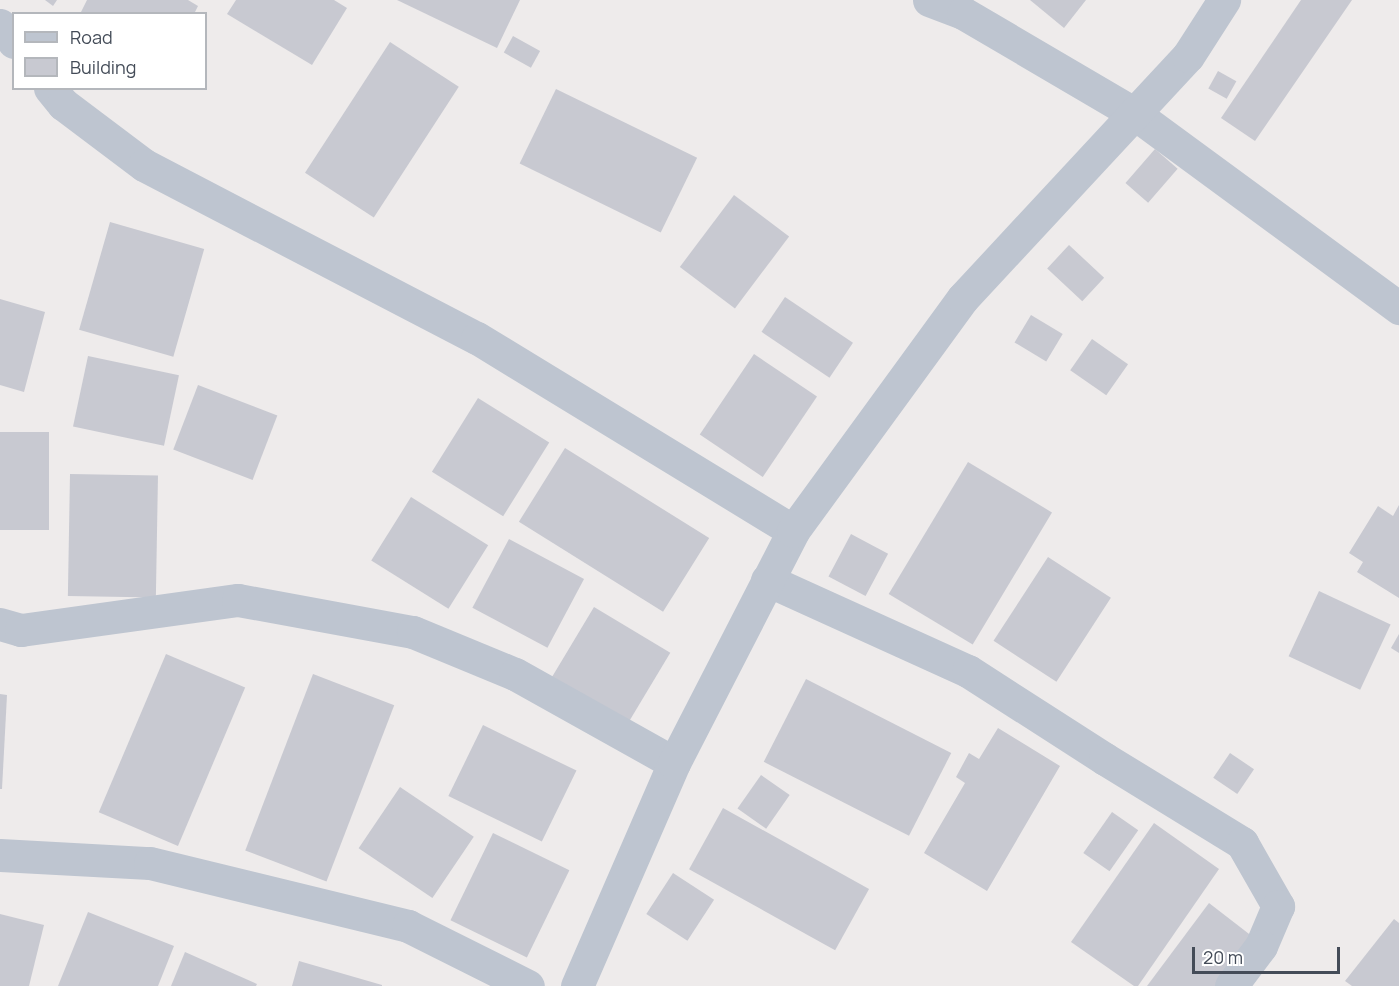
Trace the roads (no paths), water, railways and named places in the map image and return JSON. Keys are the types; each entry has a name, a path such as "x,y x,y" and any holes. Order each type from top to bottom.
{"street":[{"path":"928,0 963,13 1135,114 1399,308"},
{"path":"577,986 674,763 793,531 963,298 1188,56 1224,0"},
{"path":"0,25 12,40"},
{"path":"52,90 63,104 144,165 477,338 793,531"},
{"path":"768,580 968,671 1242,843 1278,906 1261,946 1231,986"},
{"path":"0,624 21,630 238,600 413,632 515,674 674,763"},
{"path":"0,855 150,863 408,926 528,986"}]}
